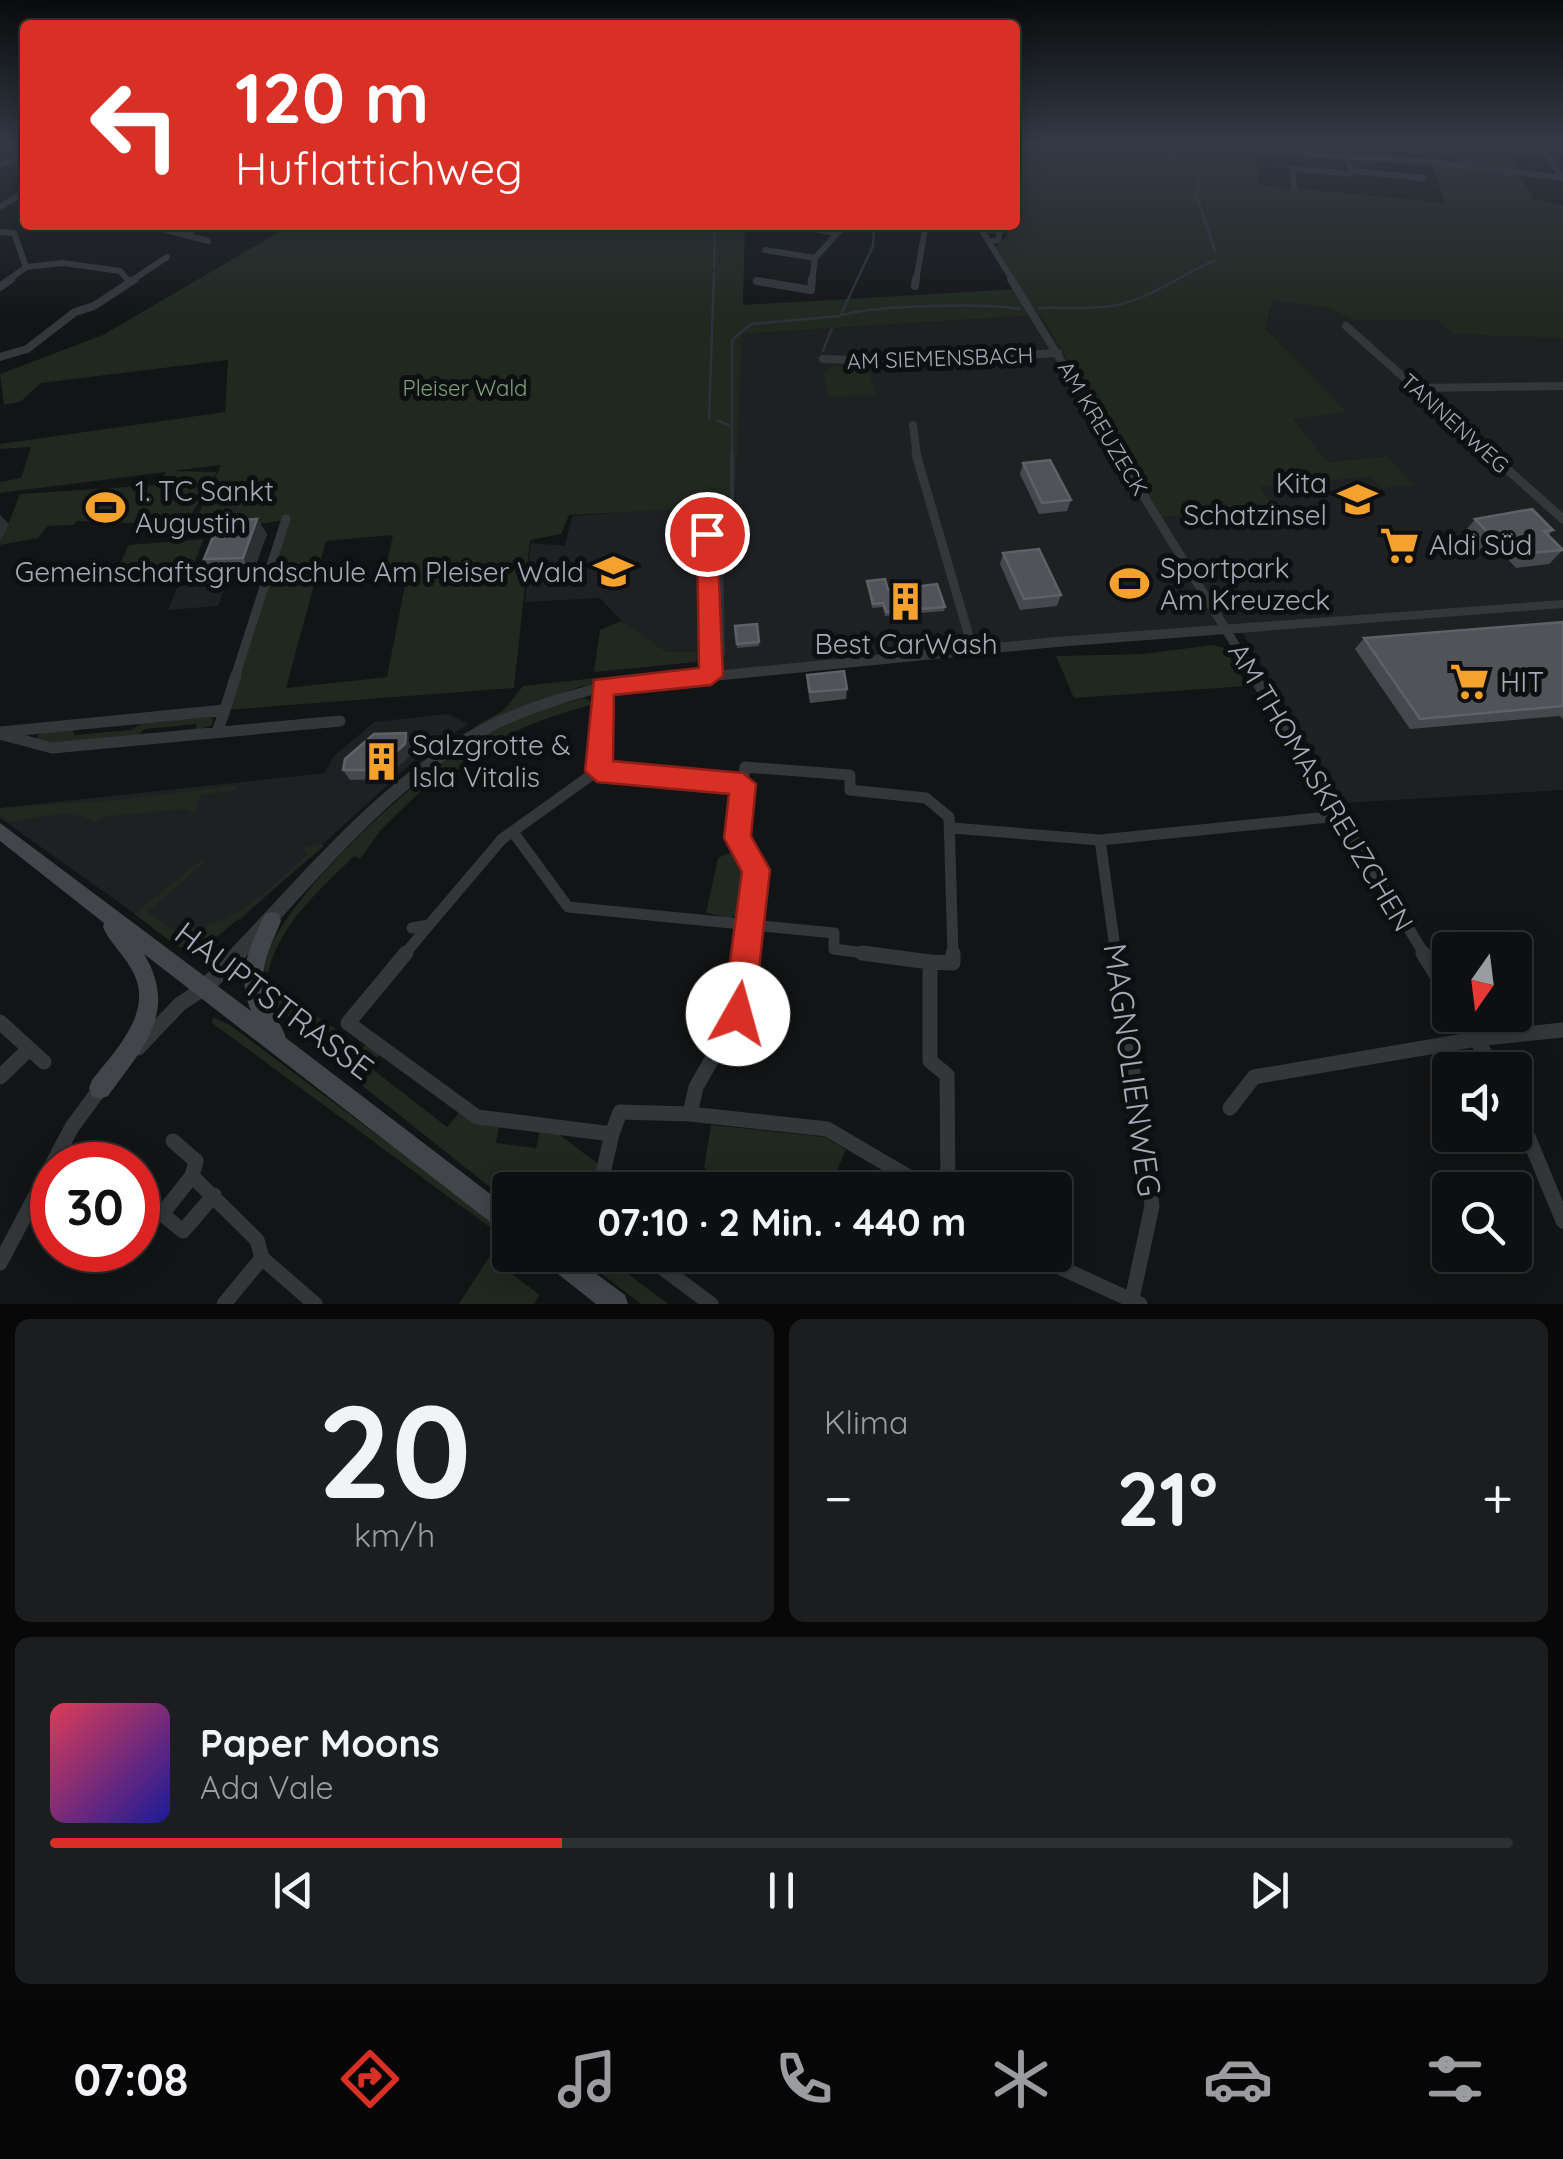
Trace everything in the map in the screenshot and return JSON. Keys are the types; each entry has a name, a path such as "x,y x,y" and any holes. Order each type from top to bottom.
{"main road":[{"name":"HAUPTSTRASSE","path":"0,831 492,1209"},
{"path":"82,895 142,960 154,995 142,1031 100,1088"},
{"path":"272,921 252,961 250,977 254,1004 283,1049"},
{"path":"574,1272 616,1304"}],"street":[{"path":"166,230 208,241"},
{"path":"181,234 191,230"},
{"path":"820,230 835,233"},
{"path":"757,281 811,290 815,258 839,230"},
{"path":"915,286 925,230"},
{"name":"AM KREUZECK","path":"981,230 1224,629"},
{"path":"989,242 998,240 1000,230"},
{"path":"0,232 14,233 26,267"},
{"path":"200,246 219,235"},
{"path":"765,250 815,258"},
{"path":"0,357 27,349 127,280 168,257"},
{"path":"0,287 26,267 53,260 120,270 127,280"},
{"name":"TANNENWEG","path":"1346,326 1563,520"},
{"name":"AM SIEMENSBACH","path":"823,359 910,362 1058,354"},
{"path":"1416,388 1563,386"},
{"path":"913,425 910,436 974,650"},
{"path":"217,732 286,520"},
{"path":"707,534 711,676"},
{"path":"0,1263 72,1127 100,1088 180,1004 204,988 434,762 515,716 602,687 974,650 1563,604"},
{"name":"AM THOMASKREUZCHEN","path":"1224,629 1432,967"},
{"path":"602,687 602,759 597,771 514,832 429,925 348,1023 477,1117 612,1134"},
{"path":"0,733 225,710"},
{"path":"0,733 52,748 340,721"},
{"path":"514,832 568,907 749,924 834,933 834,950 953,963 950,817 926,798 850,790 850,776 745,767 737,838 756,870 749,924 738,1014 696,1087 690,1114"},
{"path":"597,771 743,784"},
{"path":"952,828 1027,838 1100,840 1340,816"},
{"name":"MAGNOLIENWEG","path":"1100,840 1152,1206 1136,1301"},
{"path":"412,928 429,925"},
{"path":"930,962 930,1060 946,1075 948,1172"},
{"path":"0,1022 44,1062"},
{"path":"1230,1108 1254,1077 1476,1039 1563,1030"},
{"path":"1472,1032 1484,1052"},
{"path":"0,1077 29,1049"},
{"path":"603,1172 620,1112 690,1114 827,1129 900,1172"},
{"path":"173,1140 196,1160 192,1176 161,1212 183,1232 214,1195"},
{"path":"1532,1145 1563,1221"},
{"path":"192,1176 257,1240 262,1258 315,1304"},
{"path":"224,1304 262,1258"},
{"path":"668,1272 710,1304"},
{"path":"1070,1272 1136,1301"}],"shaded area":[{"path":"1275,299 1328,308 1353,320 1438,320 1563,338 1563,790 1344,803 1240,629 711,676 707,534 742,514 735,500 741,334 1042,315 1161,517 1274,509 1259,487 1371,477 1413,484 1387,456 1328,462 1292,418 1346,412 1265,328"},
{"name":"Gemeinschaftsgrundschule Am Pleiser Wald","path":"700,507 700,661 662,663 600,598 525,602 531,543 565,546 572,516"},
{"path":"227,582 218,606 168,610 178,586"},
{"path":"448,714 468,724 417,758 240,920 176,943 0,818 0,808 325,773 333,757 374,722"}],"green space":[{"name":"Pleiser Wald","path":"1020,202 1547,202 1563,205 1563,338 1453,334 1438,320 1353,320 1328,308 1274,300 1265,328 1347,412 1293,419 1328,462 1387,456 1414,485 1380,488 1371,477 1260,487 1275,509 1161,517 1041,315 742,334 735,500 709,508 569,515 561,534 530,540 514,688 225,710 286,520 196,533 192,528 221,465 172,471 217,472 185,525 77,521 73,525 48,526 38,538 0,545 20,494 157,485 166,472 0,493 0,482 21,478 31,447 0,449 0,444 225,412 228,360 41,383 20,402 4,405 0,374 103,335 282,230 745,230 743,305 1020,289 996,247 1008,234 1000,230 1020,230","holes":["393,535 383,580 405,585 387,677 286,688 326,541"]},
{"path":"831,366 867,366 876,395 828,397 824,373"},
{"path":"204,539 192,567 115,573 129,545"},
{"path":"621,621 666,652 696,652 696,662 594,672 600,630"},
{"path":"1213,645 1224,648 1247,686 1074,698 1056,656 1142,654"},
{"path":"677,669 684,673 579,687 472,728 504,710 523,686"},
{"path":"585,698 594,704 534,723 496,741 448,780 437,775 380,831 360,859 354,856 315,895 281,939 268,973 262,970 273,942 320,877 352,842 421,780 491,732"},
{"path":"213,716 212,725 195,731 197,724 145,729 135,737 52,744 35,739 41,732 71,728 75,735 131,730 146,721"},
{"path":"236,785 235,791 201,795 194,814 187,809 108,816 94,822 64,815 9,822 0,813 0,808 131,799"},
{"path":"320,843 324,846 198,953 177,946 134,914 201,860 204,863 147,912 174,930 213,924 264,894 308,854 303,848"},
{"path":"731,852 741,853 751,871 746,908 731,918 706,913 718,858"},
{"path":"259,977 337,1030 332,1050 266,999"},
{"path":"213,1017 230,1025 492,1221 492,1229 212,1023"},
{"path":"366,1044 380,1054 371,1068 447,1127 459,1113 475,1124 499,1127 496,1143 536,1148 540,1131 556,1132 598,1164 596,1172 492,1172 492,1189 359,1083 365,1076 336,1053 339,1046 355,1057"},
{"path":"711,1125 825,1137 846,1150 836,1172 710,1172 704,1168"},
{"path":"489,1257 492,1272 509,1272 540,1295 534,1304 459,1304"},
{"path":"599,1272 626,1272 668,1304 641,1304"}],"building":[{"path":"1050,460 1071,500 1042,503 1023,463"},
{"path":"1532,509 1553,530 1544,531 1563,550 1530,553 1512,534 1492,537 1475,519"},
{"path":"257,519 243,558 204,559 219,522"},
{"path":"1039,549 1061,595 1024,599 1003,553"},
{"name":"Best CarWash","path":"885,579 888,590 937,584 945,607 886,612 883,603 873,604 867,581"},
{"name":"HIT","path":"1563,622 1563,706 1420,719 1364,638"},
{"path":"757,624 759,642 737,644 735,626"},
{"path":"844,671 847,689 810,692 807,675"},
{"path":"406,733 405,744 376,770 343,770 345,759 374,734"}],"waterway":[{"path":"1199,202 1215,251"},
{"path":"714,268 715,230"},
{"path":"732,502 732,340 751,324 840,316 873,246 874,230"},
{"path":"1039,308 1117,305 1143,297 1216,260"},
{"path":"709,418 714,274"},
{"path":"843,315 931,306 1020,309"},
{"path":"823,351 832,328"},
{"path":"717,420 730,426"},
{"path":"722,544 724,531"},
{"path":"721,555 723,654"}],"place":[{"name":"Kita Schatzinsel","path":"1357,499"},
{"name":"1. TC Sankt Augustin","path":"105,507"},
{"name":"Aldi Süd","path":"1399,545"},
{"name":"Gemeinschaftsgrundschule Am Pleiser Wald","path":"614,572"},
{"name":"Sportpark Am Kreuzeck","path":"1130,584"},
{"name":"Best CarWash","path":"906,601"},
{"name":"HIT","path":"1470,682"},
{"name":"Salzgrotte & Isla Vitalis","path":"382,761"}],"route":[{"path":"707,534 711,676 602,687 602,759 597,771 743,784 737,838 756,870 738,1014"}]}
